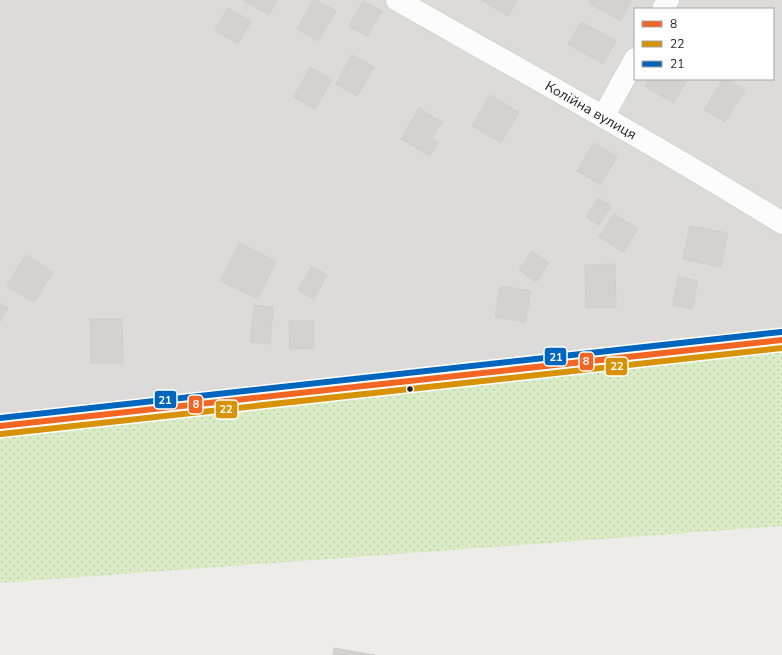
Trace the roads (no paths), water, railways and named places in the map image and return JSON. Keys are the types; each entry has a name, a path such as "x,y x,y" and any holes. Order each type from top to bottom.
{"main road":[{"path":"0,426 782,340"}],"street":[{"name":"Колійна вулиця","path":"397,0 603,117 782,223"},
{"path":"603,117 634,61"}]}
